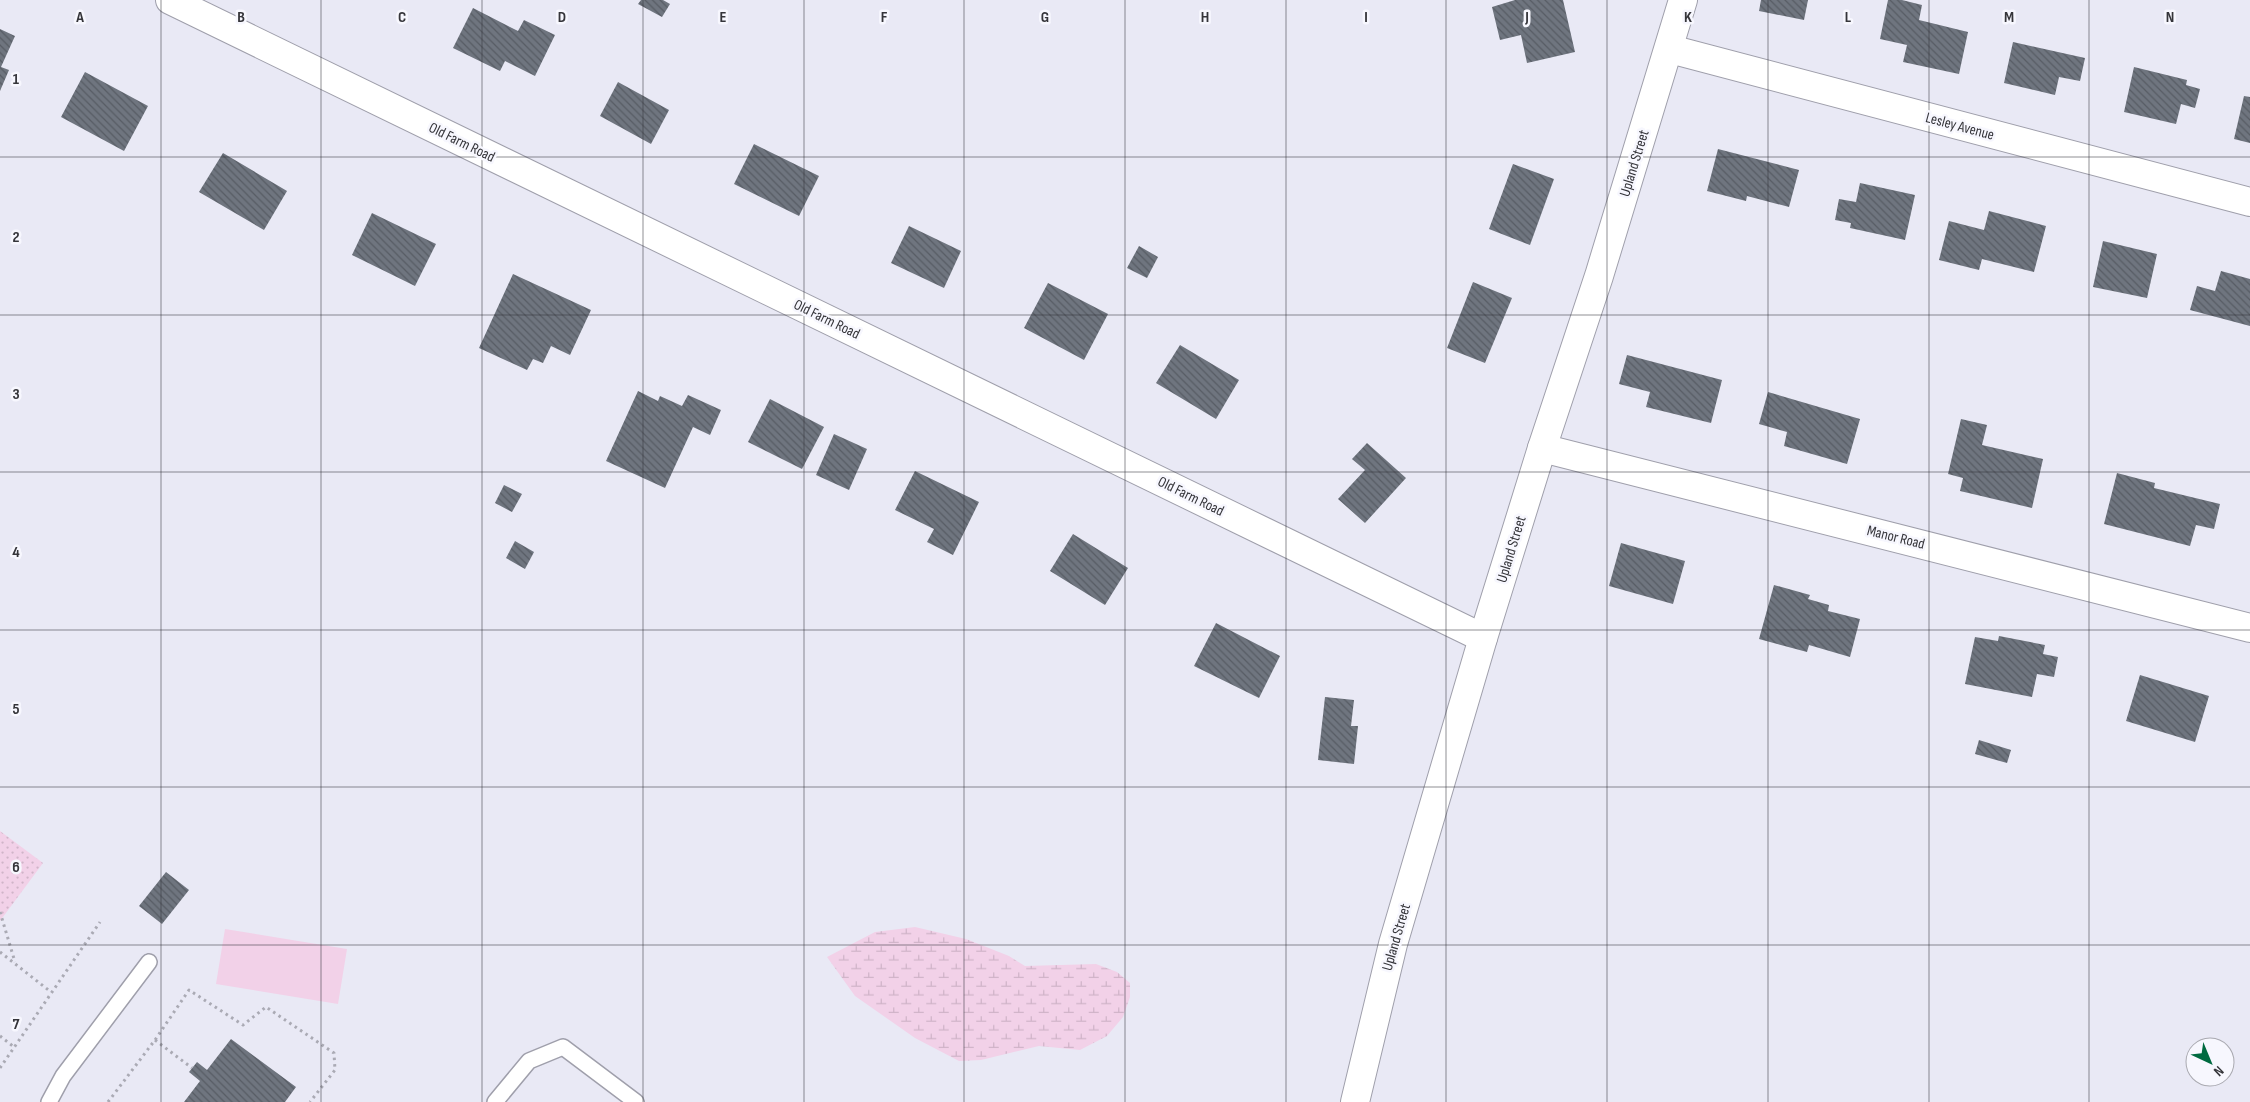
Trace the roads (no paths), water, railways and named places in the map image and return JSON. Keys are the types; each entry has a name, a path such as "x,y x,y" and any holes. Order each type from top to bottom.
{"street":[{"name":"Old Farm Road","path":"170,0 1483,638"},
{"name":"Upland Street","path":"1355,1102 1393,944 1483,638 1542,448 1599,276 1670,49 1683,0"},
{"name":"Lesley Avenue","path":"1670,49 2250,202"},
{"name":"Manor Road","path":"1542,448 2250,628"}],"lane":[{"path":"49,1102 63,1076 149,962"},
{"path":"495,1102 530,1060 563,1048 636,1102"}]}
